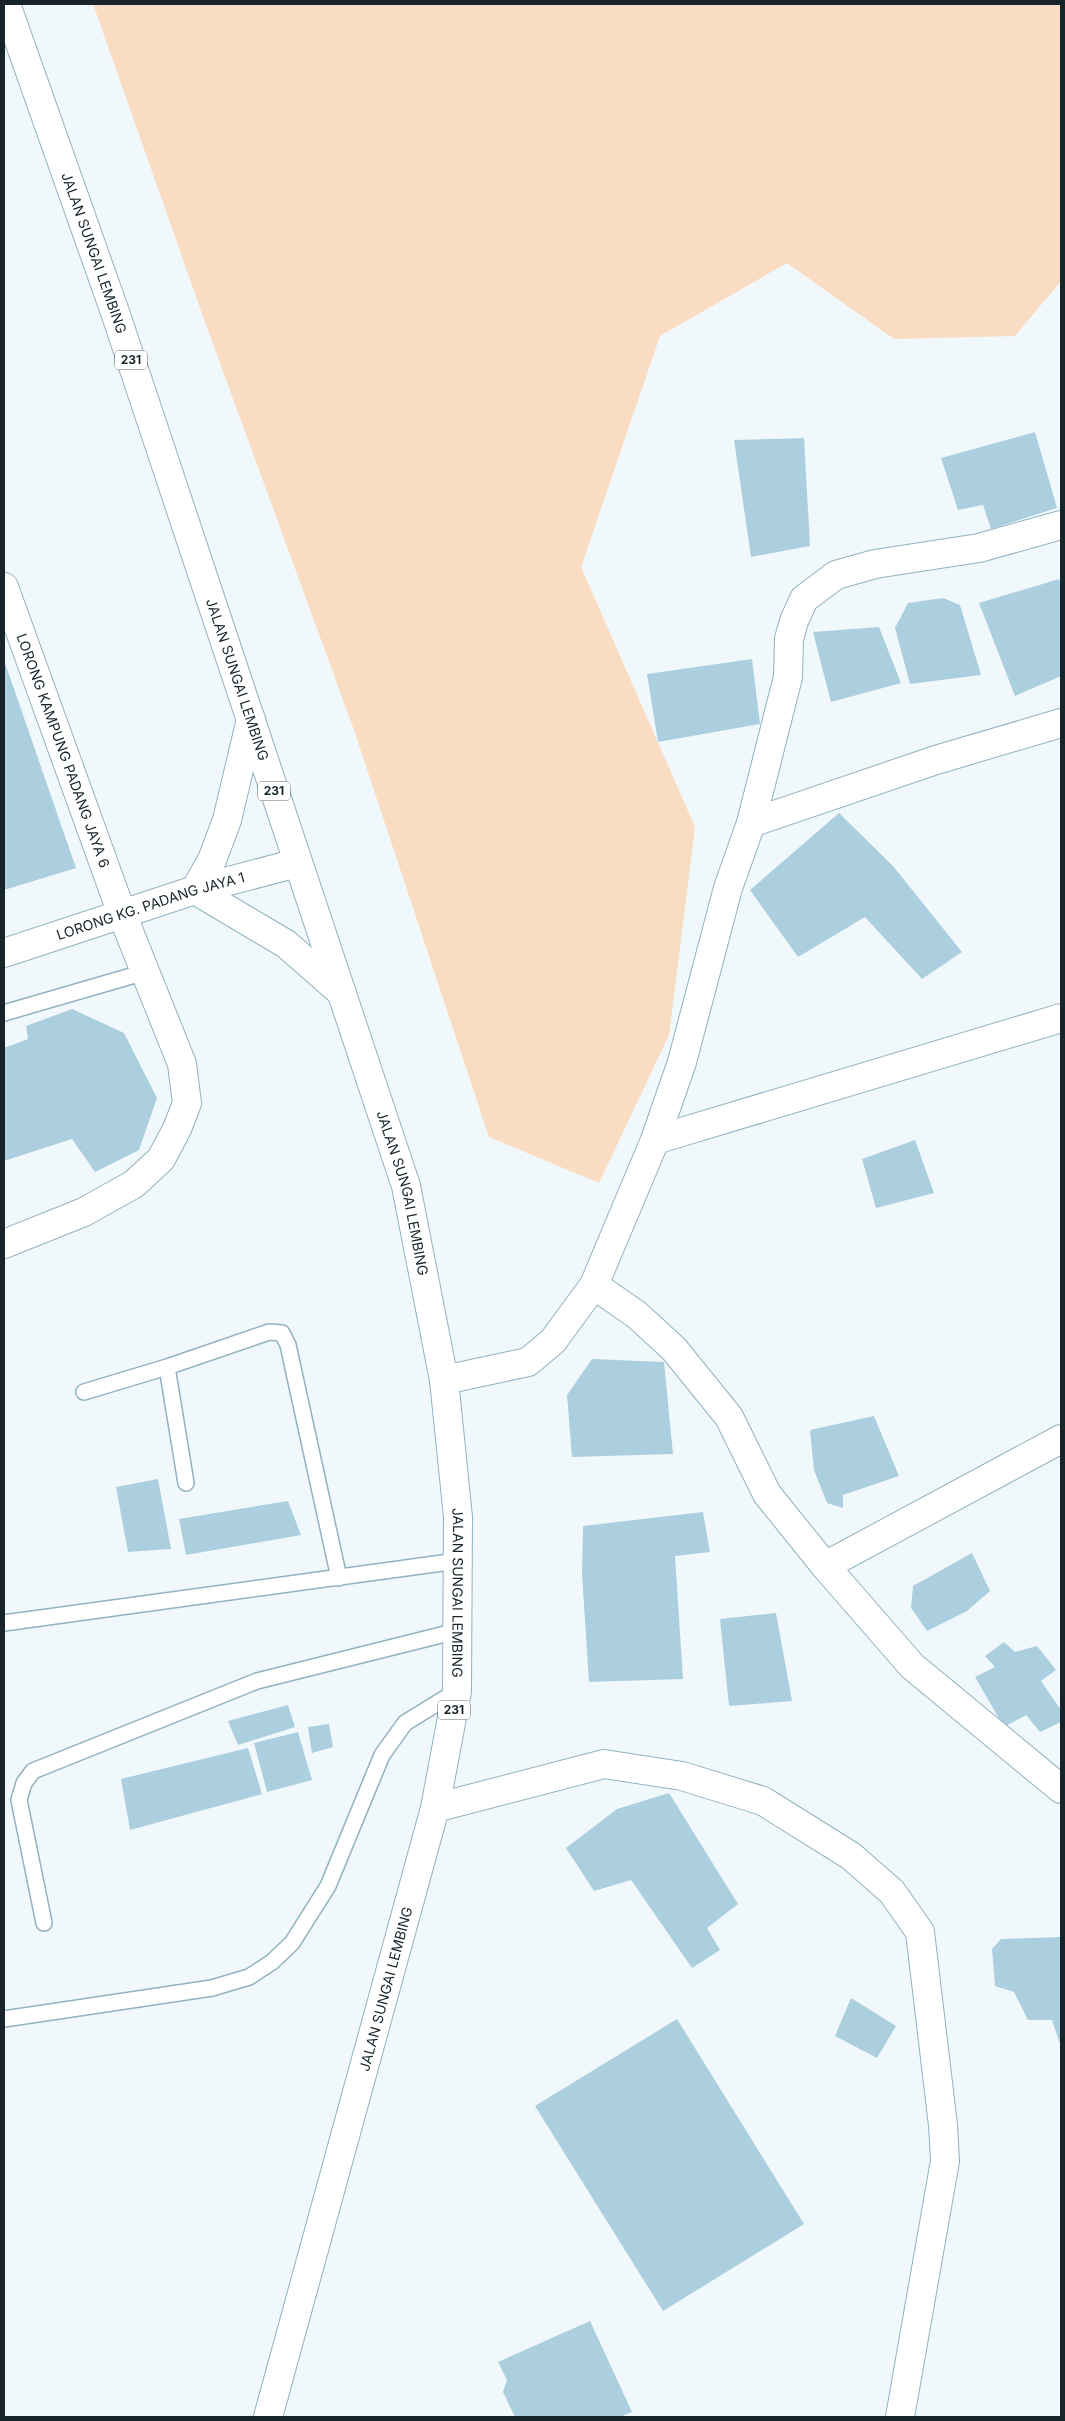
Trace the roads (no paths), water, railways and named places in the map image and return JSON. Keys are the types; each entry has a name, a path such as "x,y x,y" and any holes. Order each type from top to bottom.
{"street":[{"name":"JALAN SUNGAI LEMBING","path":"6,4 116,316 406,1186 444,1380 458,1517 457,1691 435,1808 268,2417"},
{"path":"444,1380 528,1362 553,1341 594,1285 655,1140 682,1062 728,888 751,823 788,677 789,639 794,621 804,599 836,576 876,564 979,548 1061,525"},
{"name":"LORONG KAMPUNG PADANG JAYA 6","path":"4,587 122,914 182,1064 187,1103 177,1129 161,1159 134,1184 84,1212 4,1244"},
{"path":"251,719 227,820 212,860 195,890 286,944 342,993"},
{"path":"751,823 936,760 1061,723"},
{"name":"LORONG KG. PADANG JAYA 1","path":"4,953 195,890 297,863"},
{"path":"655,1140 1061,1018"},
{"path":"594,1285 637,1315 674,1349 729,1417 767,1494 825,1566 912,1666 1061,1789"},
{"path":"825,1566 1061,1439"},
{"path":"435,1808 604,1764 682,1776 763,1802 851,1856 892,1892 920,1932 943,2124 945,2160 900,2417"}],"lane":[{"path":"4,1013 145,972"},
{"path":"84,1392 167,1367 269,1332 282,1333 288,1345 339,1578"},
{"path":"167,1367 186,1484"},
{"path":"4,1623 458,1561"},
{"path":"44,1923 19,1800 24,1783 33,1771 257,1681 457,1631"},
{"path":"4,2019 212,1988 249,1977 272,1962 292,1943 328,1886 382,1755 405,1723 457,1691"}]}
